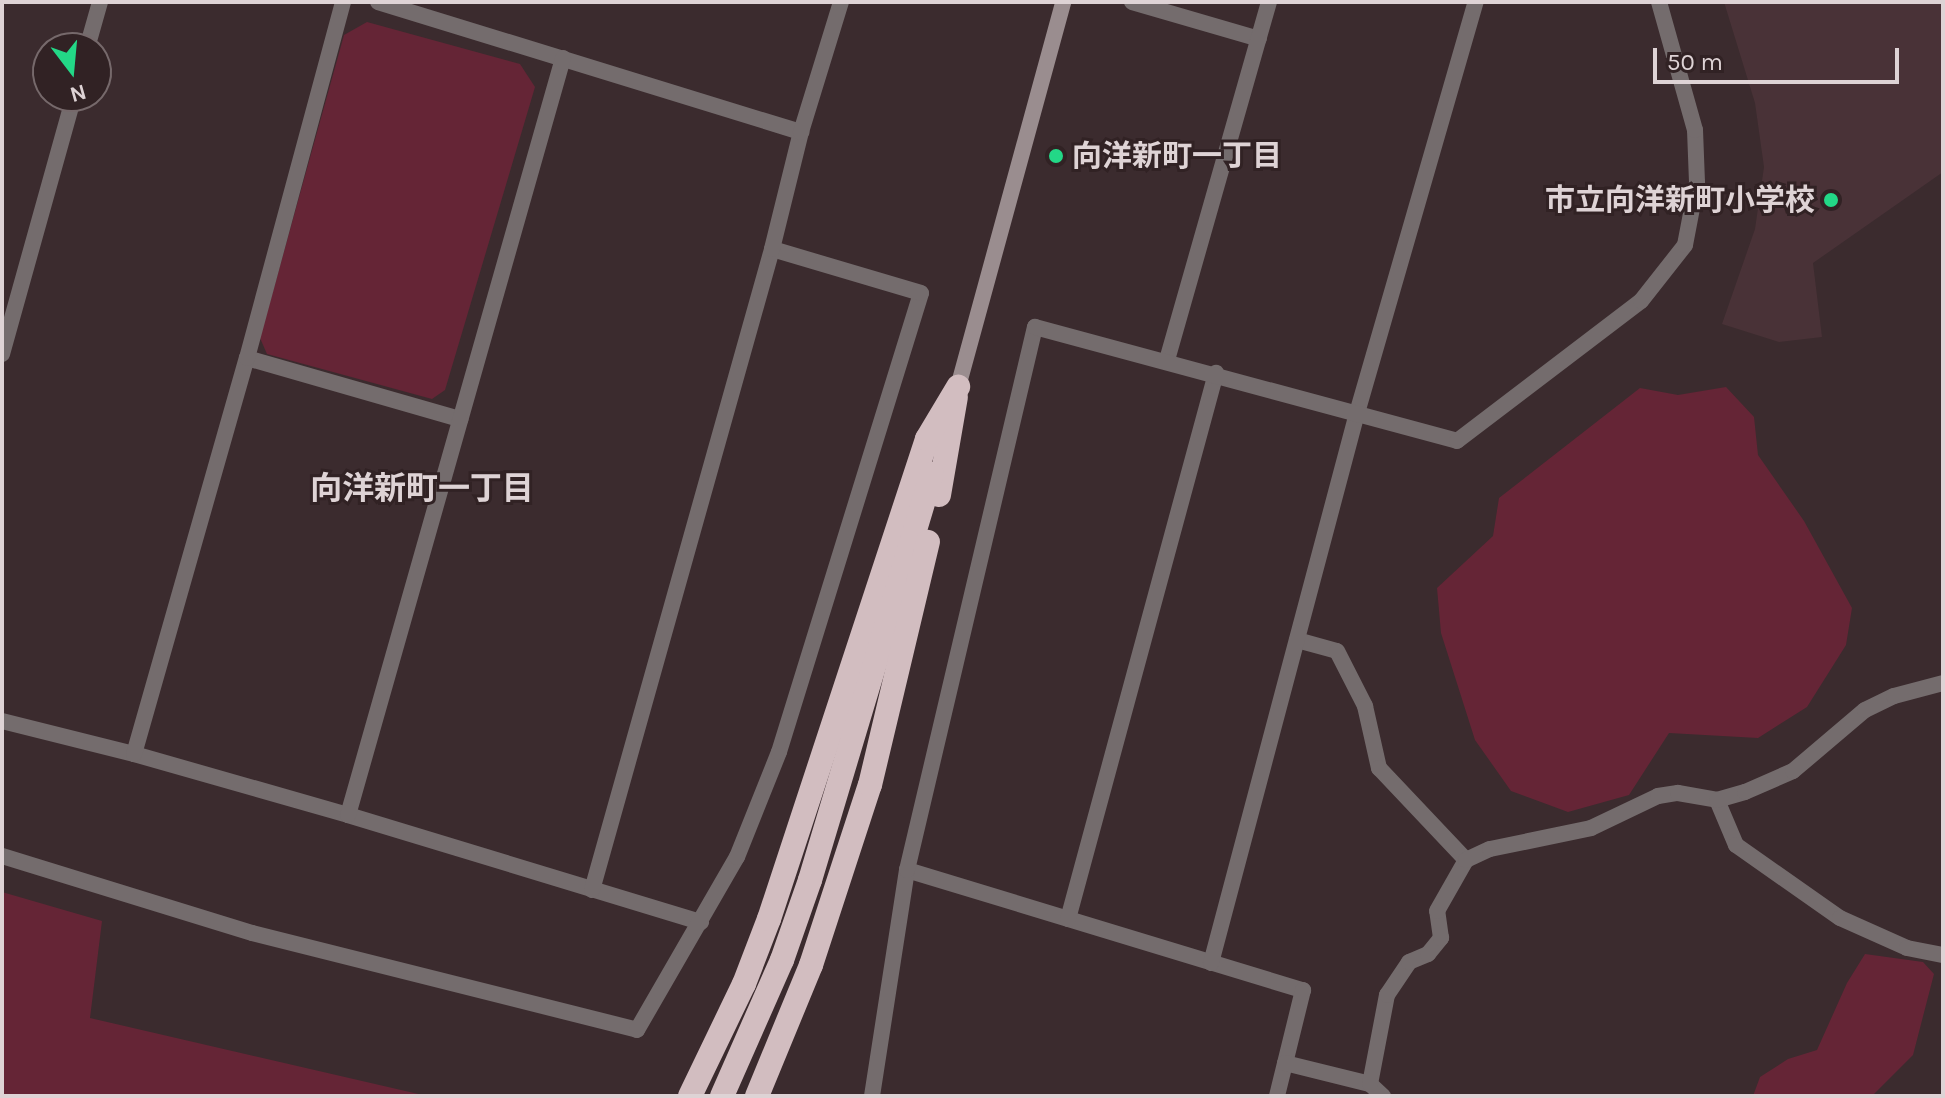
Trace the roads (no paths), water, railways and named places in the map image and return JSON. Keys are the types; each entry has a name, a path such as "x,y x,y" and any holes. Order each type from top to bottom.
{"highway":[{"path":"690,1096 744,984 769,919 927,439 958,387"},
{"path":"722,1096 782,960 810,880 958,387"},
{"path":"757,1096 811,965 870,785 950,447 958,387"}],"street":[{"path":"92,32 100,2"},
{"path":"134,754 247,358 343,2"},
{"path":"378,2 801,132"},
{"path":"592,890 772,249 801,132 841,2"},
{"path":"958,387 1063,2"},
{"path":"1132,2 1259,39"},
{"path":"1167,360 1269,2"},
{"path":"1211,963 1357,413 1476,2"},
{"path":"872,1096 907,870 1035,327 1216,373 1457,441 1641,301 1685,245 1697,182 1695,130 1659,2"},
{"path":"348,815 563,58"},
{"path":"2,354 70,112"},
{"path":"2,856 252,933 637,1030 737,857 779,752 921,293 772,249"},
{"path":"247,358 460,419"},
{"path":"1068,919 1216,373"},
{"path":"1297,640 1337,651 1365,706 1379,768 1466,860"},
{"path":"1370,1084 1387,995 1409,962 1428,954 1441,938 1437,911 1466,860 1490,849 1591,828 1658,796 1678,793 1717,800 1793,771 1865,710 1894,696 1943,683"},
{"path":"2,721 134,754 348,815 701,922"},
{"path":"1717,800 1736,845 1840,918 1907,948 1943,955"},
{"path":"907,870 1303,990 1277,1096"},
{"path":"1285,1063 1370,1084 1383,1096"}],"place":[{"name":"向洋新町一丁目","path":"1056,156"},
{"name":"市立向洋新町小学校","path":"1831,200"}],"district":[{"name":"向洋新町一丁目","path":"422,489"}]}
